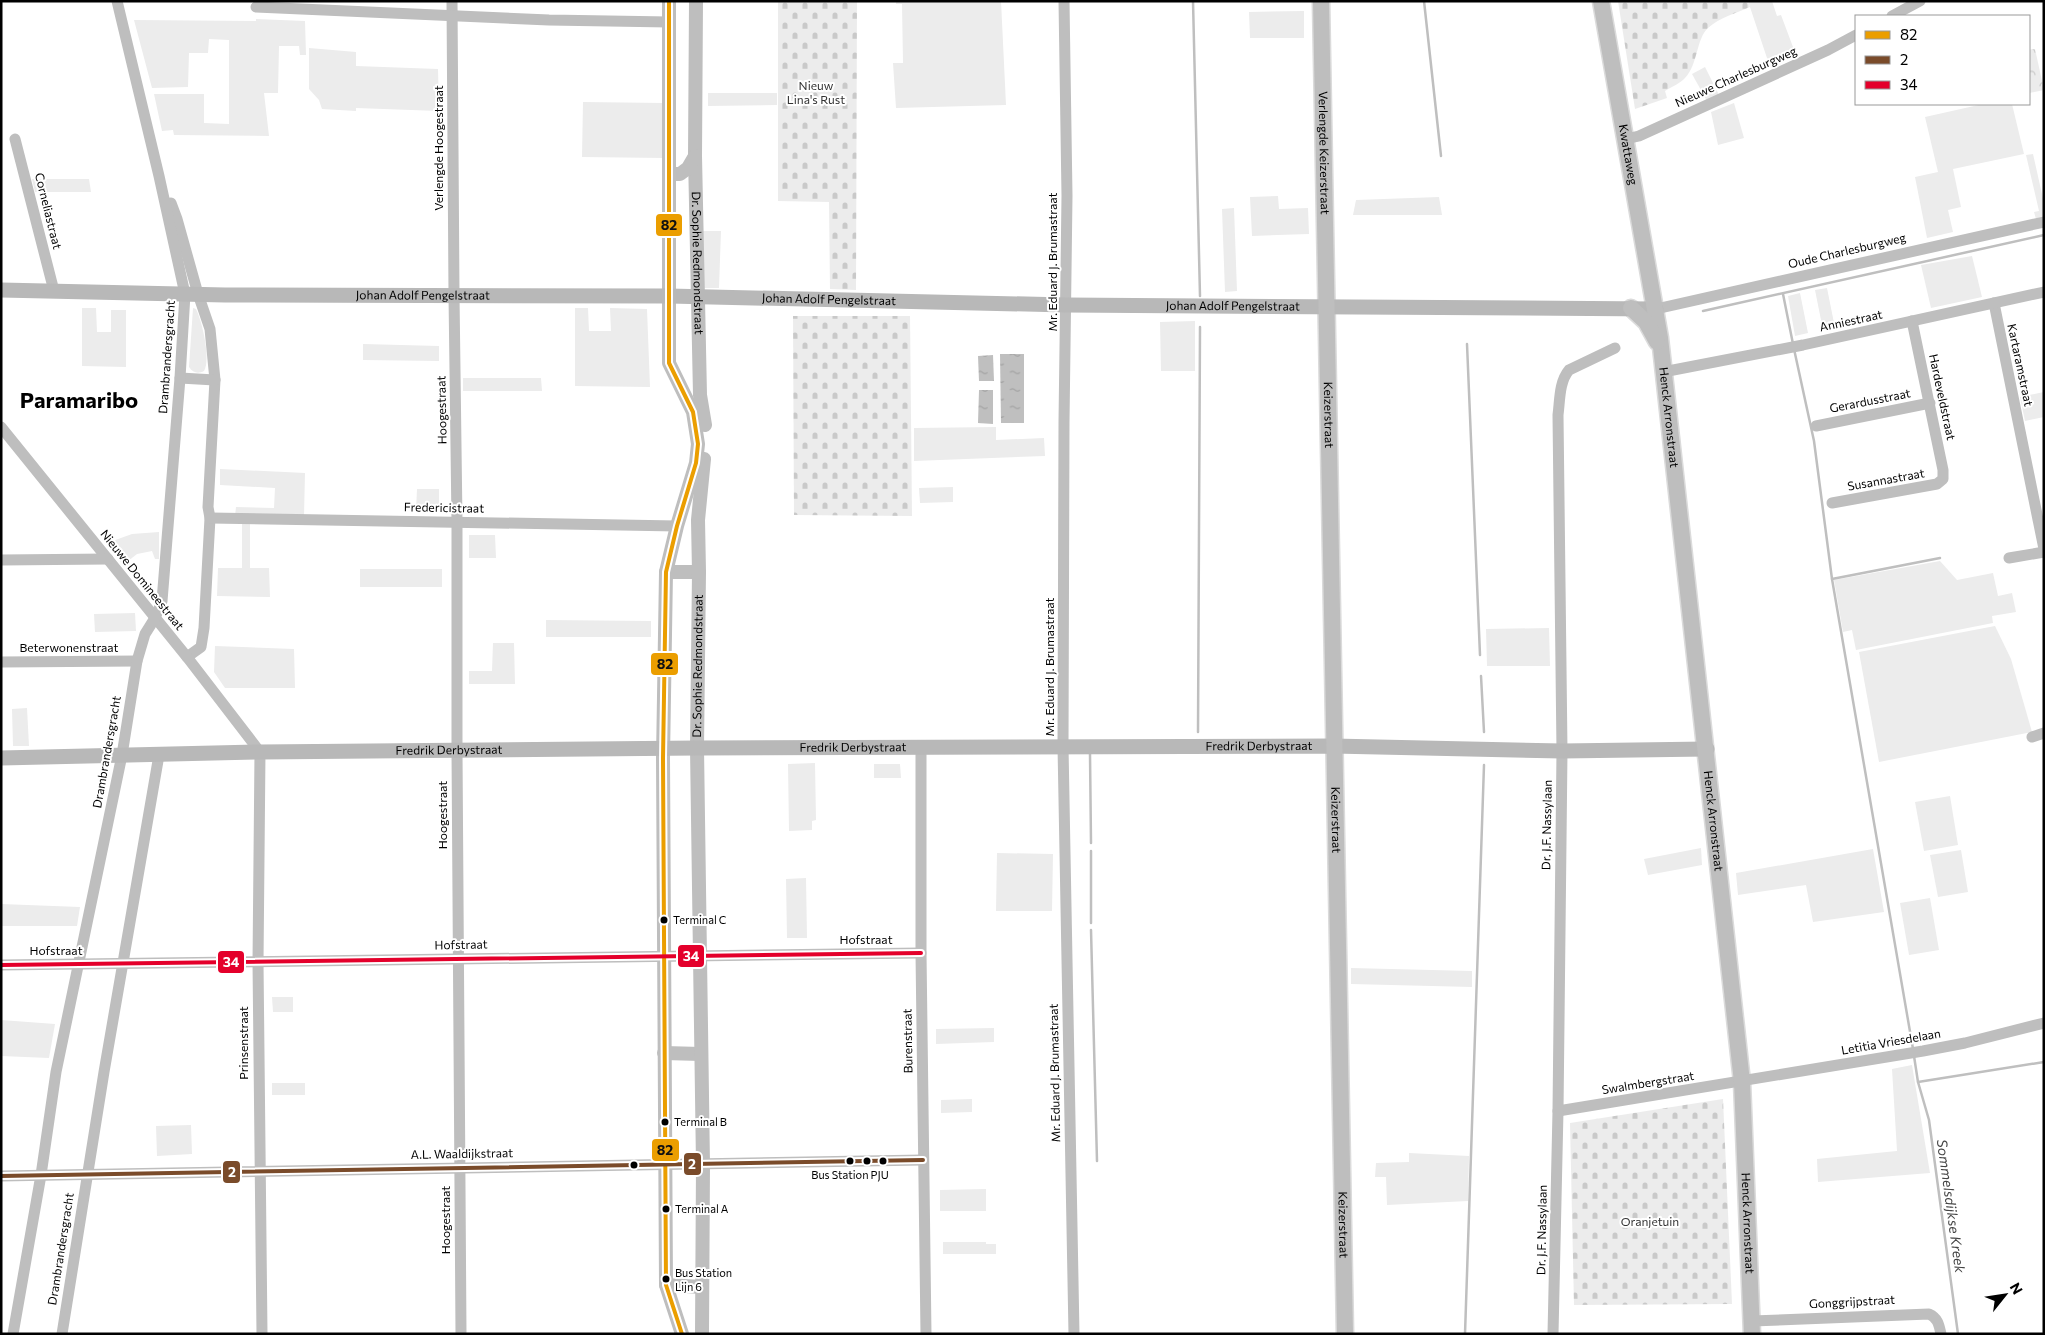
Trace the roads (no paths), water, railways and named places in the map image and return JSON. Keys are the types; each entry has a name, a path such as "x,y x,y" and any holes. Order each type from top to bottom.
{"main road":[{"name":"Verlengde Keizerstraat","path":"1320,1 1327,306"},
{"name":"Kwattaweg","path":"1601,1 1656,308"},
{"name":"Johan Adolf Pengelstraat","path":"1,290 191,294 669,296 1066,305 1656,308"},
{"name":"Keizerstraat","path":"1327,306 1333,746 1345,1334"},
{"path":"1631,308 1646,322 1662,353"},
{"name":"Henck Arronstraat","path":"1656,308 1707,749 1742,1082 1752,1327"},
{"name":"Fredrik Derbystraat","path":"1,758 260,752 663,748 1333,746 1562,751 1707,749"}],"street":[{"name":"Drambrandersgracht","path":"117,1 191,294 210,328 215,380 204,628 201,647 188,657"},
{"name":"Verlengde Hoogestraat","path":"452,1 454,295"},
{"name":"Dr. Sophie Redmondstraat","path":"669,1 669,363 694,412 698,444 696,463 699,572 697,748 703,1165 702,1334"},
{"name":"Dr. Sophie Redmondstraat","path":"682,1334 666,1285 663,748 666,572 677,526 696,483 706,434 700,395 695,156 696,1"},
{"name":"Mr. Eduard J. Brumastraat","path":"1064,1 1068,196 1064,422 1063,746 1074,1334"},
{"path":"1894,15 1920,1"},
{"path":"256,8 354,7 452,16 669,22"},
{"name":"Nieuwe Charlesburgweg","path":"1626,139 1639,136 1828,50 1855,36"},
{"name":"Corneliastraat","path":"15,139 54,291"},
{"path":"669,174 680,174 688,168 695,156"},
{"name":"Oude Charlesburgweg","path":"1656,308 2044,222"},
{"name":"Anniestraat","path":"1663,372 1781,350 2044,292"},
{"name":"Drambrandersgracht","path":"13,1334 41,1175 56,1072 122,755 137,661 145,634 155,618 162,601 180,378 191,294"},
{"name":"Hoogestraat","path":"454,295 458,522 456,751 461,1334"},
{"name":"Kartaramstraat","path":"1994,303 2044,550"},
{"name":"Hardeveldstraat","path":"1912,322 1930,403 1943,479"},
{"name":"Dr. J.F. Nassylaan","path":"1552,1334 1558,1111 1562,751 1558,415 1562,383 1564,376 1569,370 1615,348"},
{"path":"180,378 215,380"},
{"name":"Gerardusstraat","path":"1816,426 1930,403"},
{"name":"Nieuwe Domineestraat","path":"1,427 188,657 260,752"},
{"name":"Susannastraat","path":"1832,503 1936,484 1943,479"},
{"name":"Fredericistraat","path":"210,518 677,526"},
{"path":"2009,558 2044,550"},
{"path":"1,560 108,559"},
{"path":"666,572 699,572"},
{"name":"Beterwonenstraat","path":"1,662 137,661"},
{"name":"Burenstraat","path":"921,748 921,953 926,1334"},
{"name":"Prinsenstraat","path":"260,752 258,962 262,1334"},
{"name":"Drambrandersgracht","path":"62,1334 87,1175 159,755"},
{"name":"Hofstraat","path":"1,965 921,953"},
{"name":"Letitia Vriesdelaan","path":"1742,1082 1965,1043 2044,1023"},
{"path":"664,1053 701,1054"},
{"name":"Swalmbergstraat","path":"1558,1111 1742,1082"},
{"name":"A.L. Waaldijkstraat","path":"1,1176 923,1160"},
{"path":"666,1285 702,1286"},
{"name":"Gonggrijpstraat","path":"1752,1327 1929,1314 1934,1316 1941,1334"}],"water":[{"path":"1000,354 1024,354 1024,423 1001,423"},
{"path":"993,355 994,381 979,381 978,356"},
{"path":"979,390 993,390 993,424 978,423"}],"waterway":[{"path":"1193,1 1200,296"},
{"path":"1424,1 1441,156"},
{"path":"1703,311 2044,235"},
{"path":"1783,294 1793,344"},
{"path":"1198,732 1200,327"},
{"path":"1467,344 1480,655"},
{"path":"1794,349 1814,441 1832,579 1913,1049"},
{"path":"1832,579 1940,558"},
{"path":"1481,676 1484,732"},
{"path":"1090,754 1091,843"},
{"path":"1465,1334 1484,765"},
{"path":"1091,851 1091,923"},
{"path":"1091,930 1097,1161"},
{"name":"Sommelsdijkse Kreek","path":"1914,1056 1918,1082 1929,1120 1958,1334"},
{"path":"1918,1082 2044,1062"}],"place":[{"name":"Terminal C","path":"664,920"},
{"name":"Terminal B","path":"665,1122"},
{"name":"Bus Station PJU","path":"850,1161"},
{"name":"Terminal A","path":"666,1209"},
{"name":"Bus Station Lijn 6","path":"666,1279"}],"district":[{"name":"Paramaribo","path":"79,400"}],"park label":[{"name":"Nieuw Lina's Rust","path":"816,93"},
{"name":"Oranjetuin","path":"1650,1222"}]}
